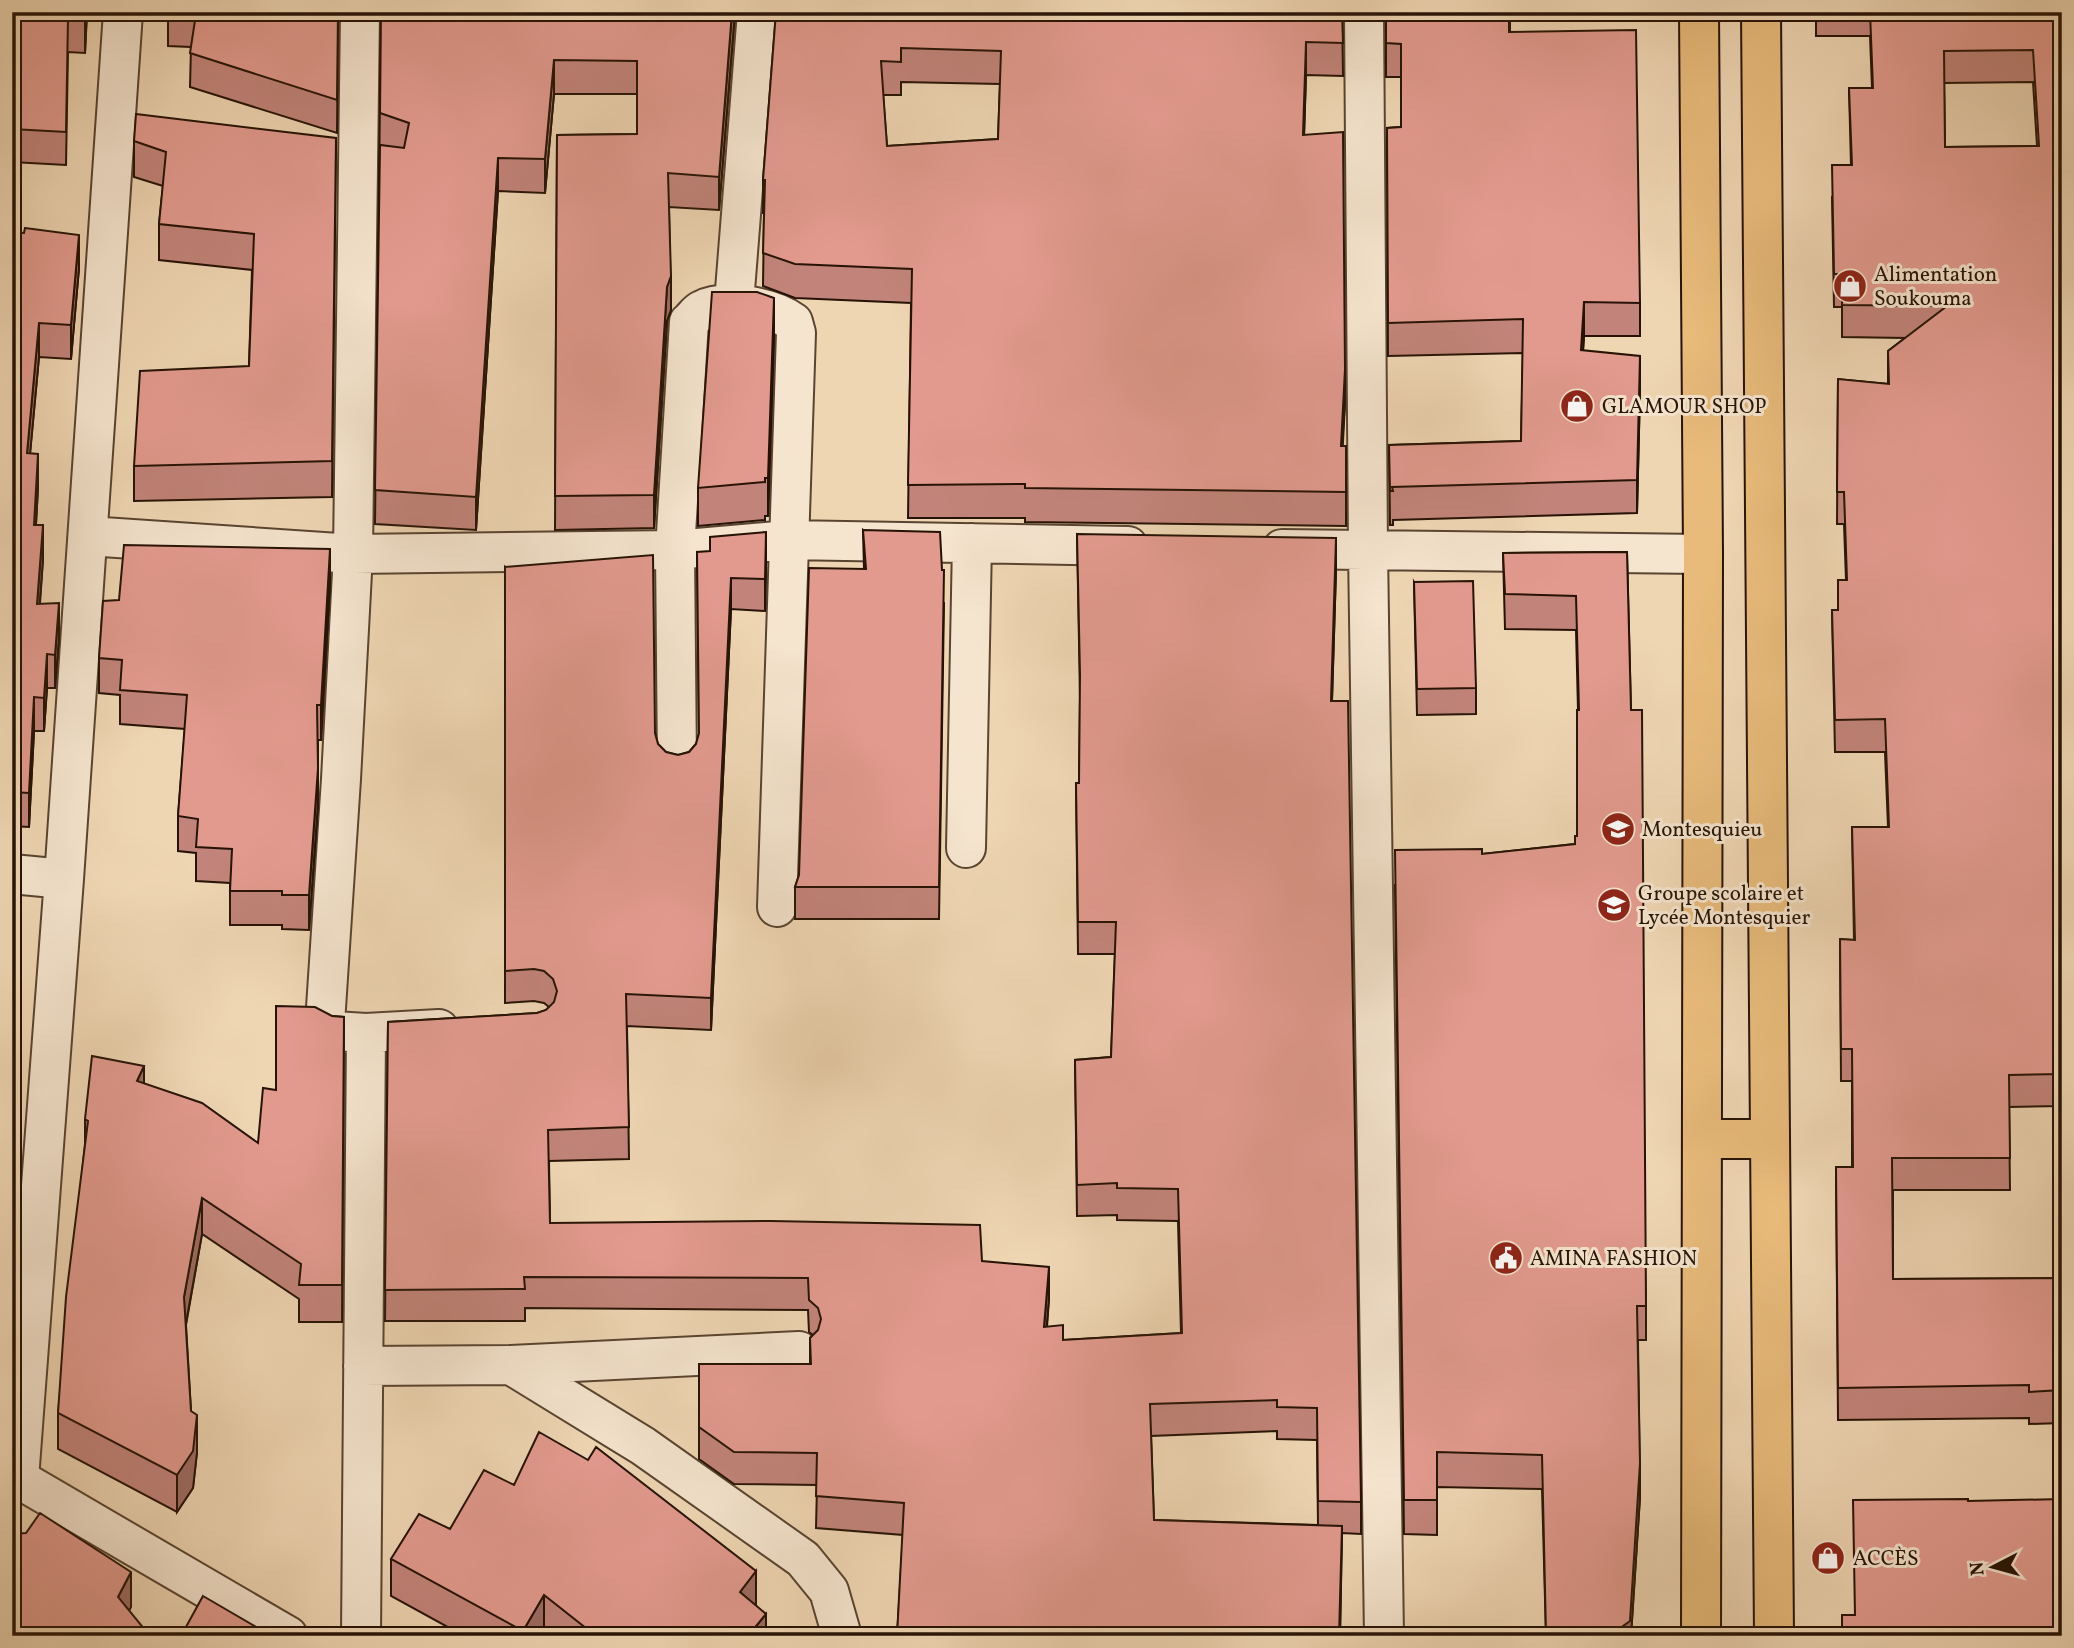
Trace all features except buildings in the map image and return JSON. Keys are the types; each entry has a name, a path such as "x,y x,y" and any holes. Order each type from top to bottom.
{"main road":[{"path":"1699,12 1703,554 1701,1636"},
{"path":"1762,12 1774,1636"},
{"path":"1703,1139 1770,1139"}],"street":[{"path":"123,12 64,880 21,1328 16,1477 288,1636"},
{"path":"360,12 353,554 325,1023 334,1031 366,1034 470,1027"},
{"path":"734,303 757,12"},
{"path":"1364,12 1368,550 1384,1636"},
{"path":"677,765 675,550 690,322 701,310 734,303 784,315 793,321 796,332 777,907"},
{"path":"88,536 353,554 675,550 788,540 1163,547"},
{"path":"966,848 972,543"},
{"path":"1245,548 1703,554"},
{"path":"12,874 64,880"},
{"path":"361,1636 366,1034"},
{"path":"363,1366 511,1366 799,1351"},
{"path":"511,1366 643,1446 803,1559 829,1591 842,1636"}],"place":[{"name":"Alimentation Soukouma","path":"1850,286"},
{"name":"GLAMOUR SHOP","path":"1577,406"},
{"name":"Montesquieu","path":"1618,829"},
{"name":"Groupe scolaire et Lycée Montesquier","path":"1614,905"},
{"name":"AMINA FASHION","path":"1506,1258"},
{"name":"ACCÈS","path":"1828,1558"}]}
